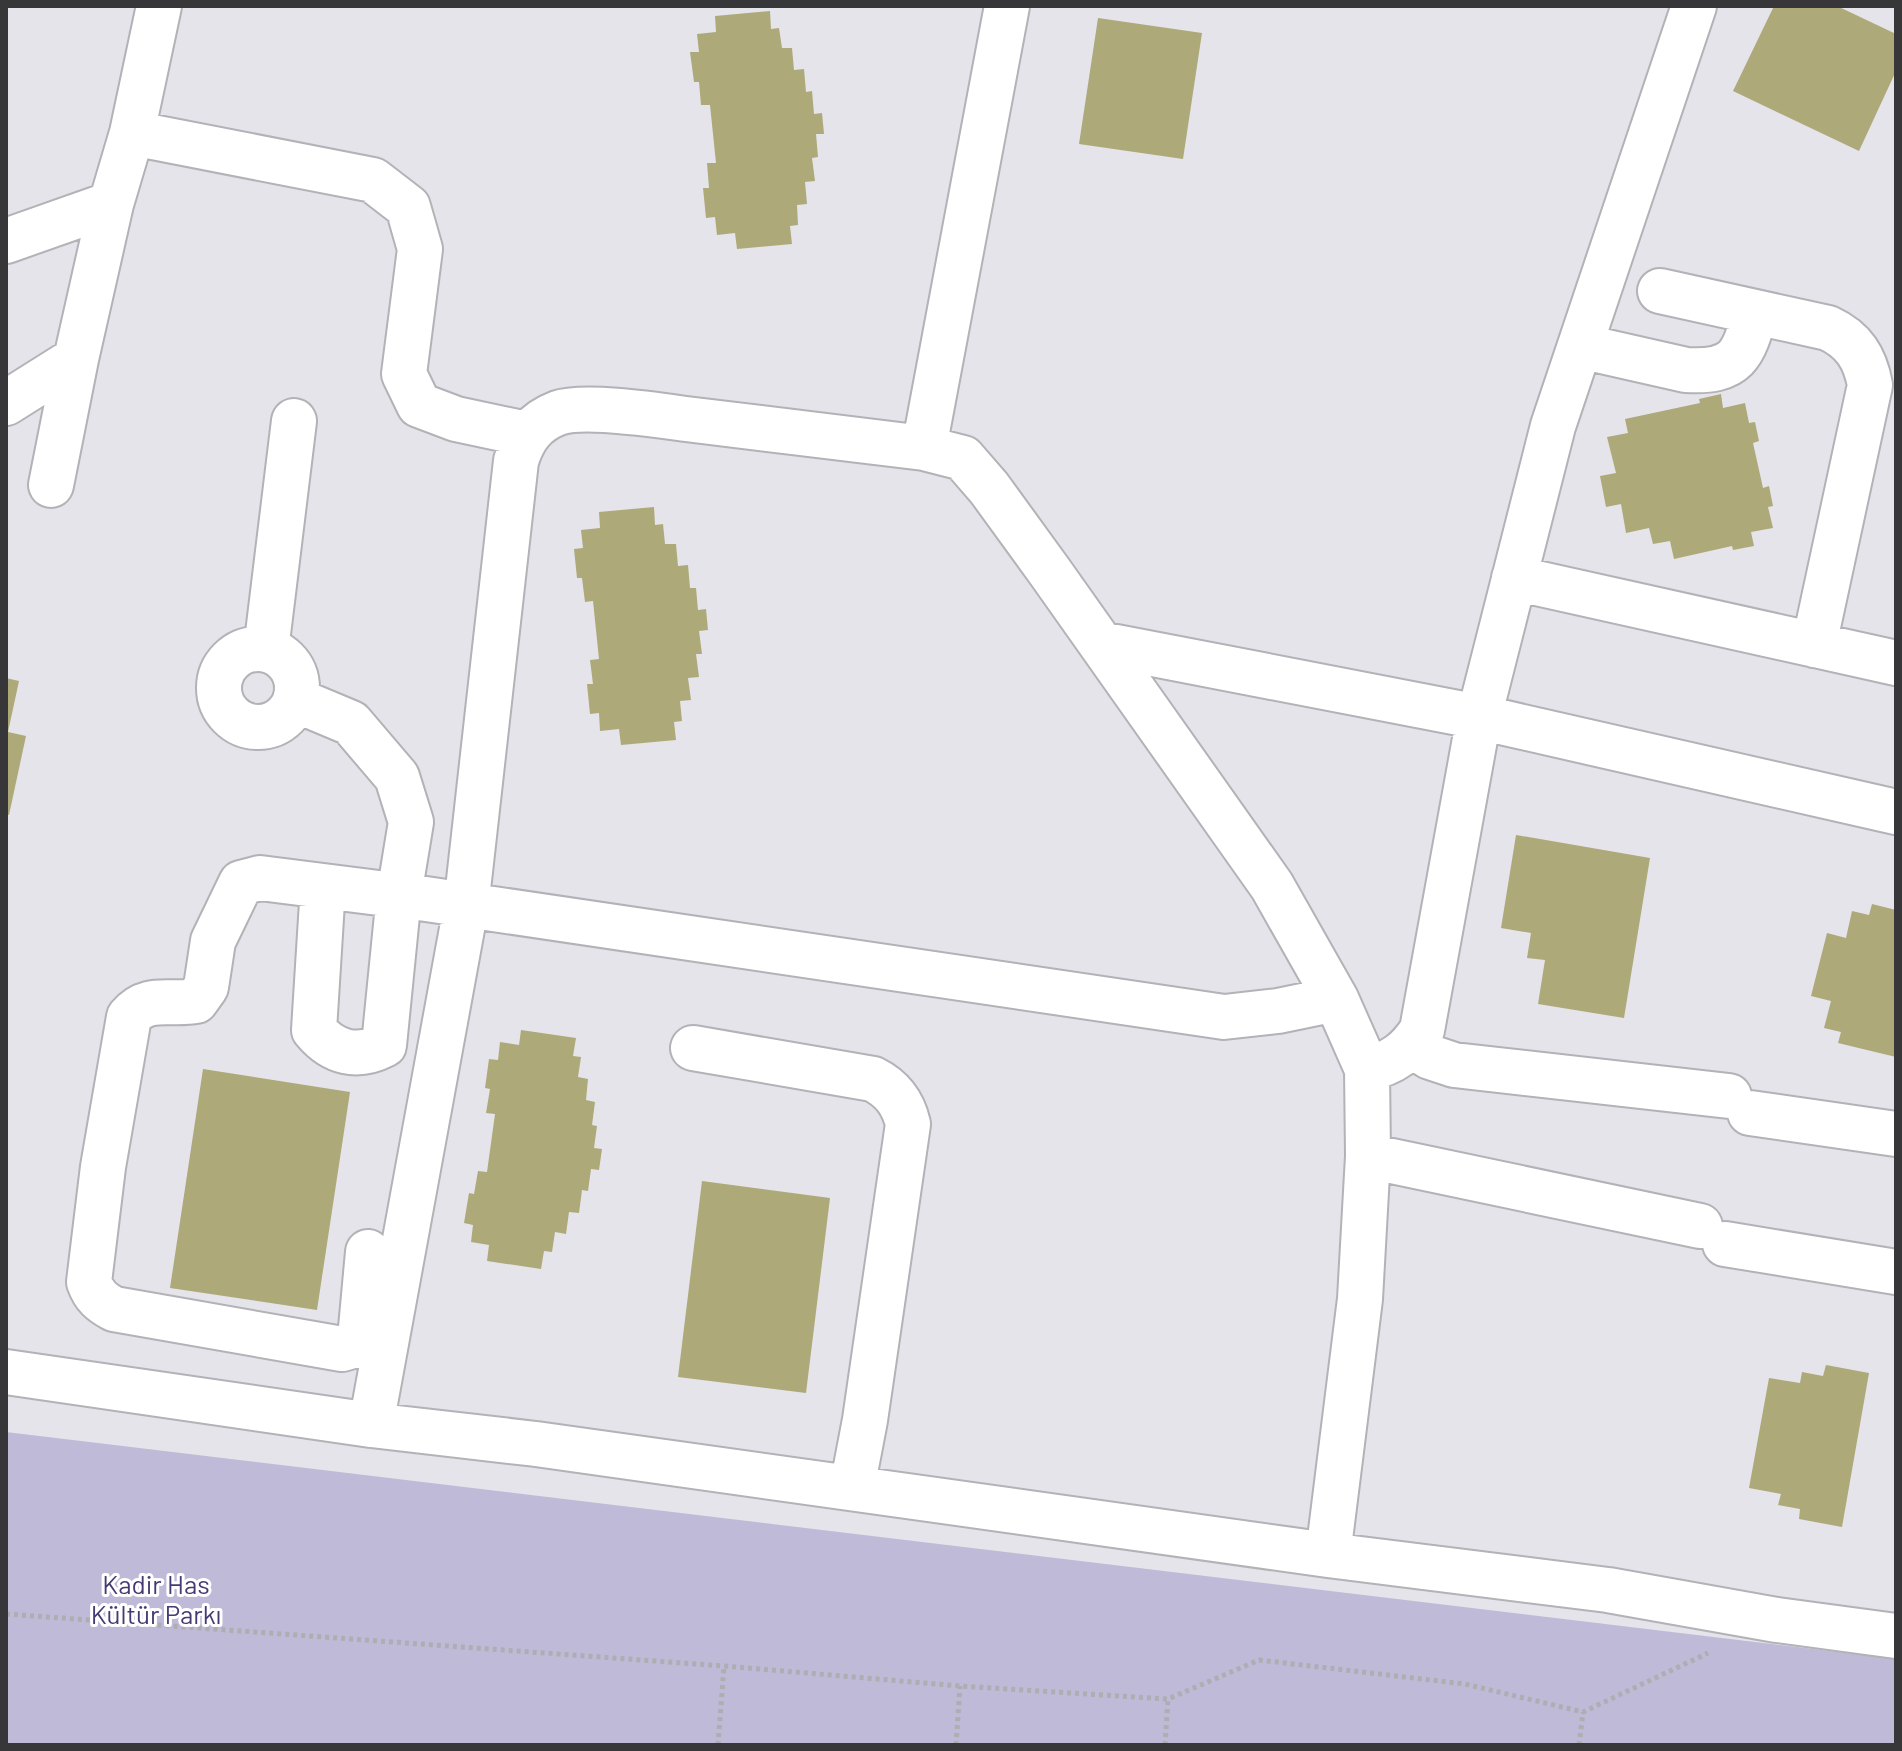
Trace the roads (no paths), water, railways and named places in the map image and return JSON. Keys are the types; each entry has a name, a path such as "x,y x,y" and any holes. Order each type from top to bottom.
{"street":[{"path":"51,485 76,359 111,204 132,133 159,6"},
{"path":"924,448 1007,6"},
{"path":"1367,1069 1383,1065 1412,1046 1422,1030 1479,717 1553,426 1694,6"},
{"path":"132,133 373,180 408,207 420,249 404,374 419,405 456,419 527,434"},
{"path":"6,241 111,204"},
{"path":"1660,291 1828,328 1841,334 1860,352 1867,368 1870,385 1814,645"},
{"path":"1580,346 1686,370 1704,371 1722,367 1746,348 1755,312"},
{"path":"6,403 76,359"},
{"path":"371,1425 466,907 516,461 527,434 546,419 574,410 642,413 924,448 963,458 989,488 1101,644 1272,886 1336,999 1367,1069 1368,1156 1360,1299 1328,1555"},
{"path":"266,650 294,421"},
{"path":"1514,578 1896,663"},
{"path":"1101,644 1479,717 1896,812"},
{"path":"250,650 266,650 281,656 292,668 297,683 296,700 289,714 276,724 260,728 245,726 231,717 222,704 219,689 221,675 228,663 238,655 250,650"},
{"path":"296,700 351,723 397,777 411,822 399,895 384,1045 362,1054 336,1049 323,1041 314,1030 323,886"},
{"path":"368,1252 360,1339 356,1345 342,1349 114,1309 93,1293 89,1282 103,1167 129,1017 136,1009 154,1000 180,1004 196,1001 206,987 213,941 241,883 260,878 399,895 1224,1017 1278,1011 1336,999"},
{"path":"1412,1046 1430,1057 1454,1065 1739,1105 1896,1134"},
{"path":"693,1048 861,1075 884,1084 893,1092 905,1113 908,1124 865,1420 852,1488"},
{"path":"1368,1156 1712,1235 1896,1272"},
{"path":"6,1372 371,1425 536,1444 1328,1555 1608,1590 1777,1620 1896,1636"}],"park label":[{"name":"Kadir Has Kültür Parkı","path":"156,1598"}]}
